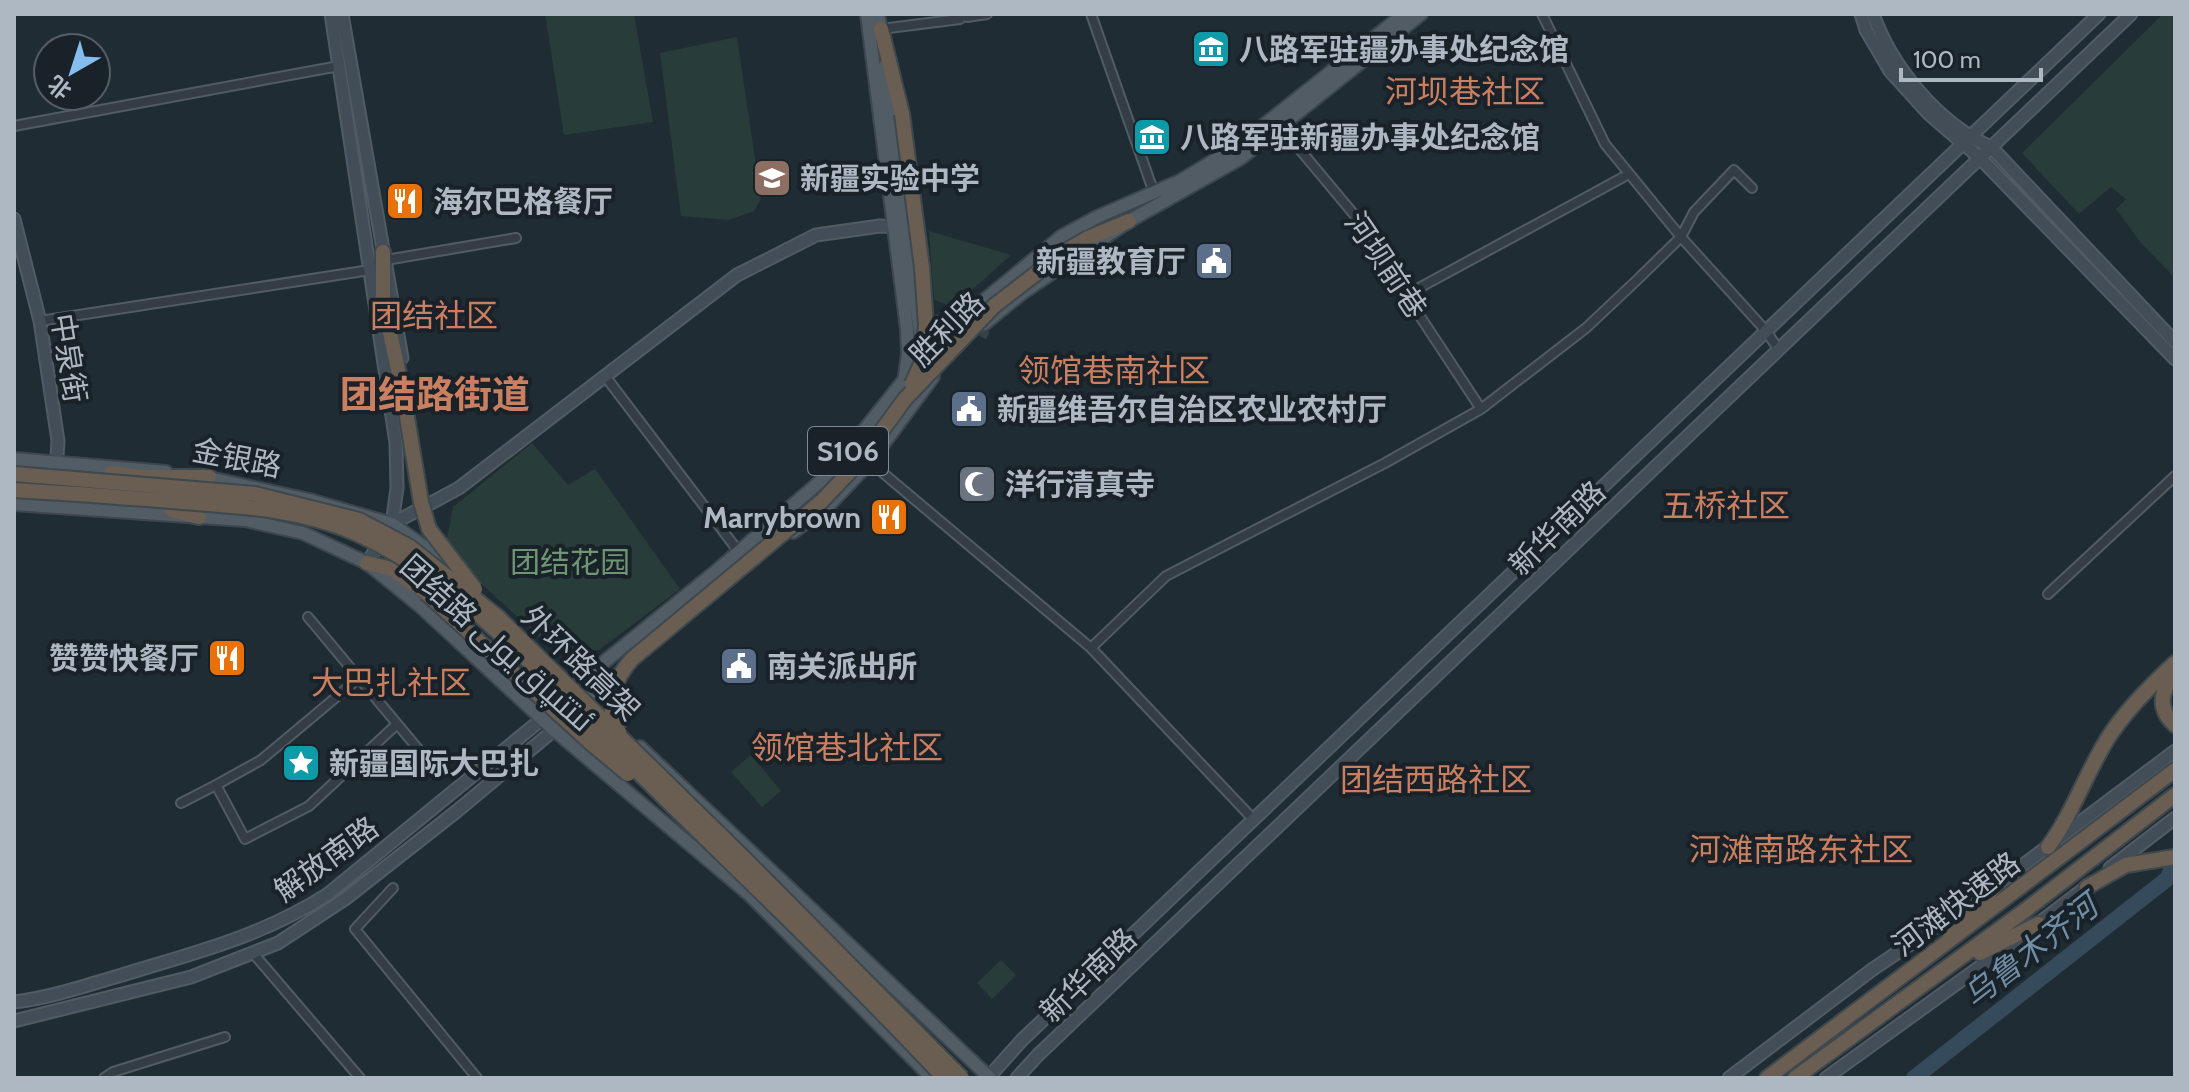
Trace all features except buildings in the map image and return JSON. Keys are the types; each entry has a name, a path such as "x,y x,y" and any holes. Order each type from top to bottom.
{"highway":[{"path":"880,22 902,114 922,268 926,325 921,364 905,399"},
{"path":"637,754 615,725 613,689 620,672 644,648 822,501 859,462 905,399 994,306 1064,252 1129,221"},
{"path":"384,256 383,300 403,393 421,502 429,529 455,566 506,625"},
{"path":"14,462 142,477 209,477"},
{"name":"外环路高架","path":"14,474 255,494 359,520 410,547 506,625 962,1078"},
{"name":"外环路高架","path":"14,490 255,507 309,518 354,533 403,558 434,579 499,635 791,921 944,1078"},
{"path":"14,498 171,510 199,517"},
{"path":"367,563 392,569 426,593 592,744 689,822"},
{"path":"2048,847 2068,816 2108,737 2141,696 2175,663"},
{"path":"2175,674 2166,686 2161,702 2163,711 2175,725"},
{"name":"河滩快速路","path":"1767,1078 2175,770"},
{"name":"河滩快速路","path":"1795,1078 2027,909 2175,795"},
{"path":"2087,887 2126,865 2175,857"},
{"path":"1903,976 1995,887"},
{"path":"1913,992 2003,940 2038,924"}],"main road":[{"name":"团结路 ئىتتىپاق يولى","path":"331,14 396,443 397,488 392,524 367,563 420,606 554,730 751,896 932,1078"},
{"name":"团结路 ئىتتىپاق يولى","path":"342,14 422,479 423,505 436,555 513,635 702,803 989,1078"},
{"path":"867,14 899,227 927,384"},
{"name":"S106","path":"542,719 830,473 904,378 947,331 1062,236 1154,193 1235,148 1404,14"},
{"name":"胜利路","path":"554,730 775,543 828,506 870,462 927,384 976,330 1022,293 1129,221 1241,158 1421,14"},
{"path":"1861,14 1866,30 1890,71 1928,113 1966,141 1991,147 2175,342"},
{"path":"1873,14 1906,74 1921,92 1980,158 2175,359"},
{"name":"新华南路","path":"989,1078 1022,1040 2099,14"},
{"name":"新华南路","path":"1017,1078 2131,14"},
{"path":"880,22 907,329 908,354 904,378"},
{"name":"中泉街","path":"14,219 40,321 58,441 59,462 52,507"},
{"path":"392,524 459,488 737,275 816,235 899,227"},
{"name":"金银路","path":"14,462 59,462 209,477 309,500 392,524 436,555"},
{"name":"金银路","path":"14,504 245,520 303,533 367,563"},
{"name":"解放南路","path":"14,1002 76,988 237,940 297,914 328,894 542,719"},
{"path":"14,1021 191,977 303,929 457,811 554,730"},
{"path":"1729,1078 1873,969 1995,887 2175,751"},
{"path":"1826,1078 2038,924 2175,818"},
{"path":"1155,914 1170,930"}],"street":[{"path":"880,22 987,14"},
{"path":"1091,14 1154,193"},
{"path":"1542,14 1605,144 1779,350"},
{"path":"14,126 339,66"},
{"name":"河坝前巷","path":"1281,127 1372,236 1406,295 1481,409"},
{"path":"1091,648 1166,576 1385,463 1481,409 1586,328 1681,237 1694,212 1734,170 1752,188"},
{"path":"1406,295 1629,174"},
{"path":"384,256 516,238"},
{"path":"40,321 370,270"},
{"path":"605,376 739,552"},
{"path":"870,462 1091,648 1254,820"},
{"path":"2048,594 2175,476"},
{"path":"308,617 439,774"},
{"path":"181,803 261,760 359,678"},
{"path":"216,785 245,839 309,806 397,724"},
{"path":"393,888 355,929 477,1078"},
{"path":"253,953 360,1078"},
{"path":"104,1078 113,1072 225,1037"}],"green space":[{"path":"545,14 634,14 653,122 564,135"},
{"path":"2163,14 2175,14 2175,278 2141,243 2116,209 2126,199 2111,187 2079,214 2022,153"},
{"path":"737,37 761,199 754,211 729,220 681,216 660,53"},
{"path":"929,231 1011,255 962,299 966,305 959,309 934,300"},
{"name":"团结花园","path":"532,443 568,485 595,469 680,589 599,650 575,651 548,645 462,566 447,538 453,507"},
{"path":"751,755 781,791 762,807 731,772"},
{"path":"1001,960 1016,975 992,999 977,983"}],"waterway":[{"name":"乌鲁木齐河","path":"1914,1078 2167,879 2175,863"}],"tunnel":[{"path":"923,319 958,322 990,337"}],"place":[{"name":"八路军驻疆办事处纪念馆","path":"1211,49"},
{"name":"八路军驻新疆办事处纪念馆","path":"1152,137"},
{"name":"新疆实验中学","path":"772,178"},
{"name":"海尔巴格餐厅","path":"405,201"},
{"name":"新疆教育厅","path":"1214,261"},
{"name":"新疆维吾尔自治区农业农村厅","path":"969,409"},
{"name":"洋行清真寺","path":"977,484"},
{"name":"Marrybrown","path":"889,517"},
{"name":"赞赞快餐厅","path":"227,658"},
{"name":"南关派出所","path":"739,666"},
{"name":"新疆国际大巴扎","path":"301,763"}],"district":[{"name":"河坝巷社区","path":"1465,91"},
{"name":"团结社区","path":"434,315"},
{"name":"领馆巷南社区","path":"1114,370"},
{"name":"团结路街道","path":"435,394"},
{"name":"五桥社区","path":"1726,505"},
{"name":"大巴扎社区","path":"391,682"},
{"name":"领馆巷北社区","path":"847,747"},
{"name":"团结西路社区","path":"1436,779"},
{"name":"河滩南路东社区","path":"1801,849"}]}
